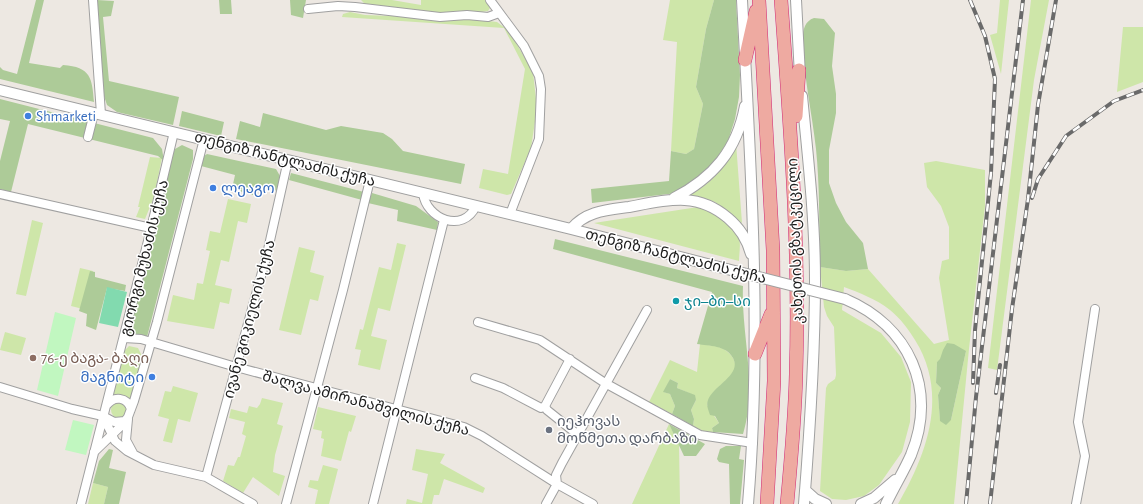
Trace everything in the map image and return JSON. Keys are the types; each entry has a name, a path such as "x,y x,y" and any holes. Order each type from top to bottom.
{"highway":[{"path":"745,60 759,0"},
{"name":"კახეთის გზატკეცილი","path":"759,0 771,188 774,306 774,381 766,504"},
{"name":"კახეთის გზატკეცილი","path":"781,0 792,172 796,303 796,374 787,504"},
{"path":"792,172 799,70"},
{"path":"755,354 774,306"}],"street":[{"path":"88,137 97,113 93,0"},
{"path":"490,0 524,46 539,76 541,89 539,139 510,214"},
{"path":"742,0 754,270 755,354 753,443 748,504"},
{"name":"კახეთის გზატკეცილი","path":"796,0 799,70 811,185 815,279 812,405 804,504"},
{"path":"308,9 338,6 355,7 434,17 467,15 488,17 499,13"},
{"name":"თენგიზ ჩანტლაძის ქუჩა","path":"672,199 698,185 717,168 730,146 744,114 747,88"},
{"name":"თენგიზ ჩანტლაძის ქუჩა","path":"0,90 571,229 845,299 866,309 883,321 896,334 909,354 921,389 921,410 918,432 911,454 886,504"},
{"name":"გიორგი მუხაძის ქუჩა","path":"81,504 152,228 174,132"},
{"name":"გიორგი მუხაძის ქუჩა","path":"128,416 151,342 204,139"},
{"name":"ივანე გოკიელის ქუჩა","path":"206,477 267,254 288,160"},
{"path":"286,504 318,388 370,180"},
{"path":"423,193 424,200 429,210 444,220 464,219 473,212 476,206"},
{"path":"0,194 152,228"},
{"name":"თენგიზ ჩანტლაძის ქუჩა","path":"571,229 577,222 590,214 672,199 702,202 726,217 742,232 747,241 754,270"},
{"path":"373,504 444,220"},
{"path":"1076,504 1085,456 1078,422 1096,309"},
{"path":"546,504 556,484 556,475 577,434 646,310"},
{"path":"478,322 536,338 605,383 700,436 753,443"},
{"name":"შალვა ამირანაშვილის ქუჩა","path":"124,338 141,339 236,367 398,408 474,431 556,484 593,504"},
{"path":"475,378 503,388 541,408 545,406 570,359"},
{"path":"0,387 72,409 103,416 114,422 128,416"},
{"path":"106,406 112,400 120,399 127,402 128,416 126,440 133,454"},
{"path":"545,406 547,410 577,434"},
{"path":"103,416 112,436 120,446 133,454 154,465 206,477 253,504"},
{"path":"94,452 112,436 128,416"},
{"path":"861,504 874,498 900,474"},
{"path":"805,490 815,499 826,504"}],"green space":[{"path":"36,0 44,0 29,63 60,68 63,65 72,66 85,71 91,80 94,102 0,79 0,67 3,70 17,74"},
{"path":"97,0 114,1 111,16 103,17 109,81 179,97 173,125 117,112 107,105 103,93"},
{"path":"219,0 231,0 232,14 220,14"},
{"path":"290,0 306,0 303,18 291,15"},
{"path":"361,0 392,0 421,5 421,0 486,0 490,8 488,11 481,12 435,13 367,6"},
{"path":"670,0 714,0 706,29 696,87 703,104 694,149 686,154 671,151 677,42 663,40"},
{"path":"714,0 736,0 740,75 739,97 735,119 728,141 708,172 677,193 592,203 591,189 669,181 671,151 686,154 694,149 703,104 696,87 706,29"},
{"path":"1000,0 1009,0 1001,74 990,35 997,33"},
{"path":"1031,0 1049,0 1034,80 997,370 988,368"},
{"path":"350,12 365,15 471,19 497,22 509,31 533,72 537,108 531,148 511,194 507,195 479,188 483,169 508,174 525,69 504,28 342,17 343,14"},
{"path":"814,18 824,19 835,33 832,66 836,94 836,113 829,150 829,183 836,203 846,222 863,243 868,269 846,271 820,267 817,164 803,52 803,32 808,21"},
{"path":"1123,27 1143,27 1143,82 1117,92"},
{"path":"0,99 153,138 162,149 164,161 158,156 28,124 11,192 0,189 0,161 10,121 0,119"},
{"path":"182,111 224,122 221,136 179,126"},
{"path":"263,113 326,130 341,126 383,133 392,139 403,151 465,164 461,184 236,139 240,121 260,127"},
{"path":"736,143 742,223 715,202 704,198 688,196 705,185 717,174 727,160"},
{"path":"182,145 193,150 193,159 147,337 128,333 173,153 175,149"},
{"path":"207,154 276,169 280,176 278,191 255,185 253,195 232,189 235,175 201,166 204,156"},
{"path":"150,157 162,158 154,197 145,219 136,217 140,207 138,207"},
{"path":"936,161 985,170 985,206 954,504 898,504 918,465 925,444 930,424 932,402 931,381 925,360 915,340 901,320 879,303 844,287 842,310 881,333 901,357 911,382 910,422 902,452 879,485 864,496 846,500 832,499 820,491 826,388 828,384 835,379 836,375 834,327 827,316 824,307 820,267 846,271 868,269 934,344 949,340 939,278 942,261 949,259 949,227 941,206 927,187 924,163","holes":["966,351 951,420 940,420 938,395 941,388 936,383 937,362"]},
{"path":"291,173 364,192 362,200 289,180"},
{"path":"372,193 416,206 438,222 437,230 397,221 398,210 368,203"},
{"path":"228,199 251,204 247,223 238,221 229,262 221,260 215,285 232,289 229,304 220,302 214,329 167,321 173,295 194,300 197,283 203,284 210,251 206,250 210,231 220,233"},
{"path":"698,207 722,219 736,233 740,241 739,261 594,223"},
{"path":"32,220 43,223 26,296 16,294"},
{"path":"555,239 743,286 749,397 743,434 713,432 712,428 719,423 715,416 710,415 707,402 711,395 731,375 735,364 730,354 722,348 697,344 712,292 553,249"},
{"path":"397,243 406,245 390,311 378,308 371,336 387,340 380,370 358,365 361,350 355,349 360,329 363,330 379,267 391,270"},
{"path":"299,247 315,251 310,272 324,276 318,301 310,299 301,335 279,330"},
{"path":"80,268 93,271 83,309 71,306"},
{"path":"90,271 95,272 95,277 126,285 125,291 107,288 96,330 86,326 87,314 79,311"},
{"path":"107,287 127,292 118,327 99,323"},
{"path":"55,312 76,318 58,396 37,390"},
{"path":"5,332 26,338 21,355 0,350"},
{"path":"947,343 954,344 966,351 951,420 946,425 940,421 938,395 941,388 936,383 937,362 940,359"},
{"path":"700,344 722,348 732,356 735,363 734,371 712,394 707,405 719,423 712,428 713,432 705,432 693,426 694,419 691,410 696,400 689,393 677,388 678,383 670,379 664,392 670,394 675,406 672,414 649,402 670,360 697,372"},
{"path":"129,346 138,348 142,356 131,400 125,396 112,396 124,351"},
{"path":"670,379 678,383 677,388 695,395 696,400 691,410 694,419 693,426 672,414 675,406 670,394 663,392"},
{"path":"173,386 198,393 190,422 178,419 172,443 163,441 169,419 158,416 165,391 171,392"},
{"path":"262,398 283,403 277,424 283,426 275,455 273,472 285,476 279,496 253,477 243,493 223,481 228,465 234,466 238,457 240,457 246,436 242,434 245,422 229,418 231,409 247,413 249,406 257,408"},
{"path":"119,402 125,404 127,410 125,416 119,418 113,416 111,410 113,404"},
{"path":"318,407 356,416 351,432 349,431 341,461 321,456 324,439 321,438 322,431 313,429"},
{"path":"73,420 94,425 86,455 65,450"},
{"path":"669,424 679,444 680,504 632,504"},
{"path":"669,424 705,444 696,456 684,456"},
{"path":"726,446 741,446 739,459 744,460 740,504 730,504 729,464 719,462 717,459 720,449"},
{"path":"109,449 113,450 109,468 126,472 119,504 104,504 108,487 93,483 99,461"},
{"path":"416,449 445,454 440,463 485,488 483,493 444,479 439,495 434,495 432,504 406,504 407,499 422,503 428,474 412,470"},
{"path":"323,465 338,469 329,504 315,504 318,490 308,487 310,480 318,481"},
{"path":"93,483 108,487 104,504 88,504"}],"railway":[{"path":"970,0 985,36 995,79 991,173 975,330 973,383"},
{"path":"966,504 976,397 1023,0"},
{"path":"990,504 1012,309 1028,199 1038,105 1056,0"},
{"path":"1032,198 1038,179 1066,136 1114,101 1143,90"},
{"path":"996,393 1000,365"}],"place":[{"name":"Shmarketi","path":"28,116"},
{"name":"ლეაგო","path":"213,188"},
{"name":"ჯი–ბი–სი","path":"676,301"},
{"name":"76-ე ბაგა- ბაღი","path":"33,358"},
{"name":"მაგნიტი","path":"152,377"},
{"name":"იეჰოვას მოწმეთა დარბაზი","path":"549,430"}]}
